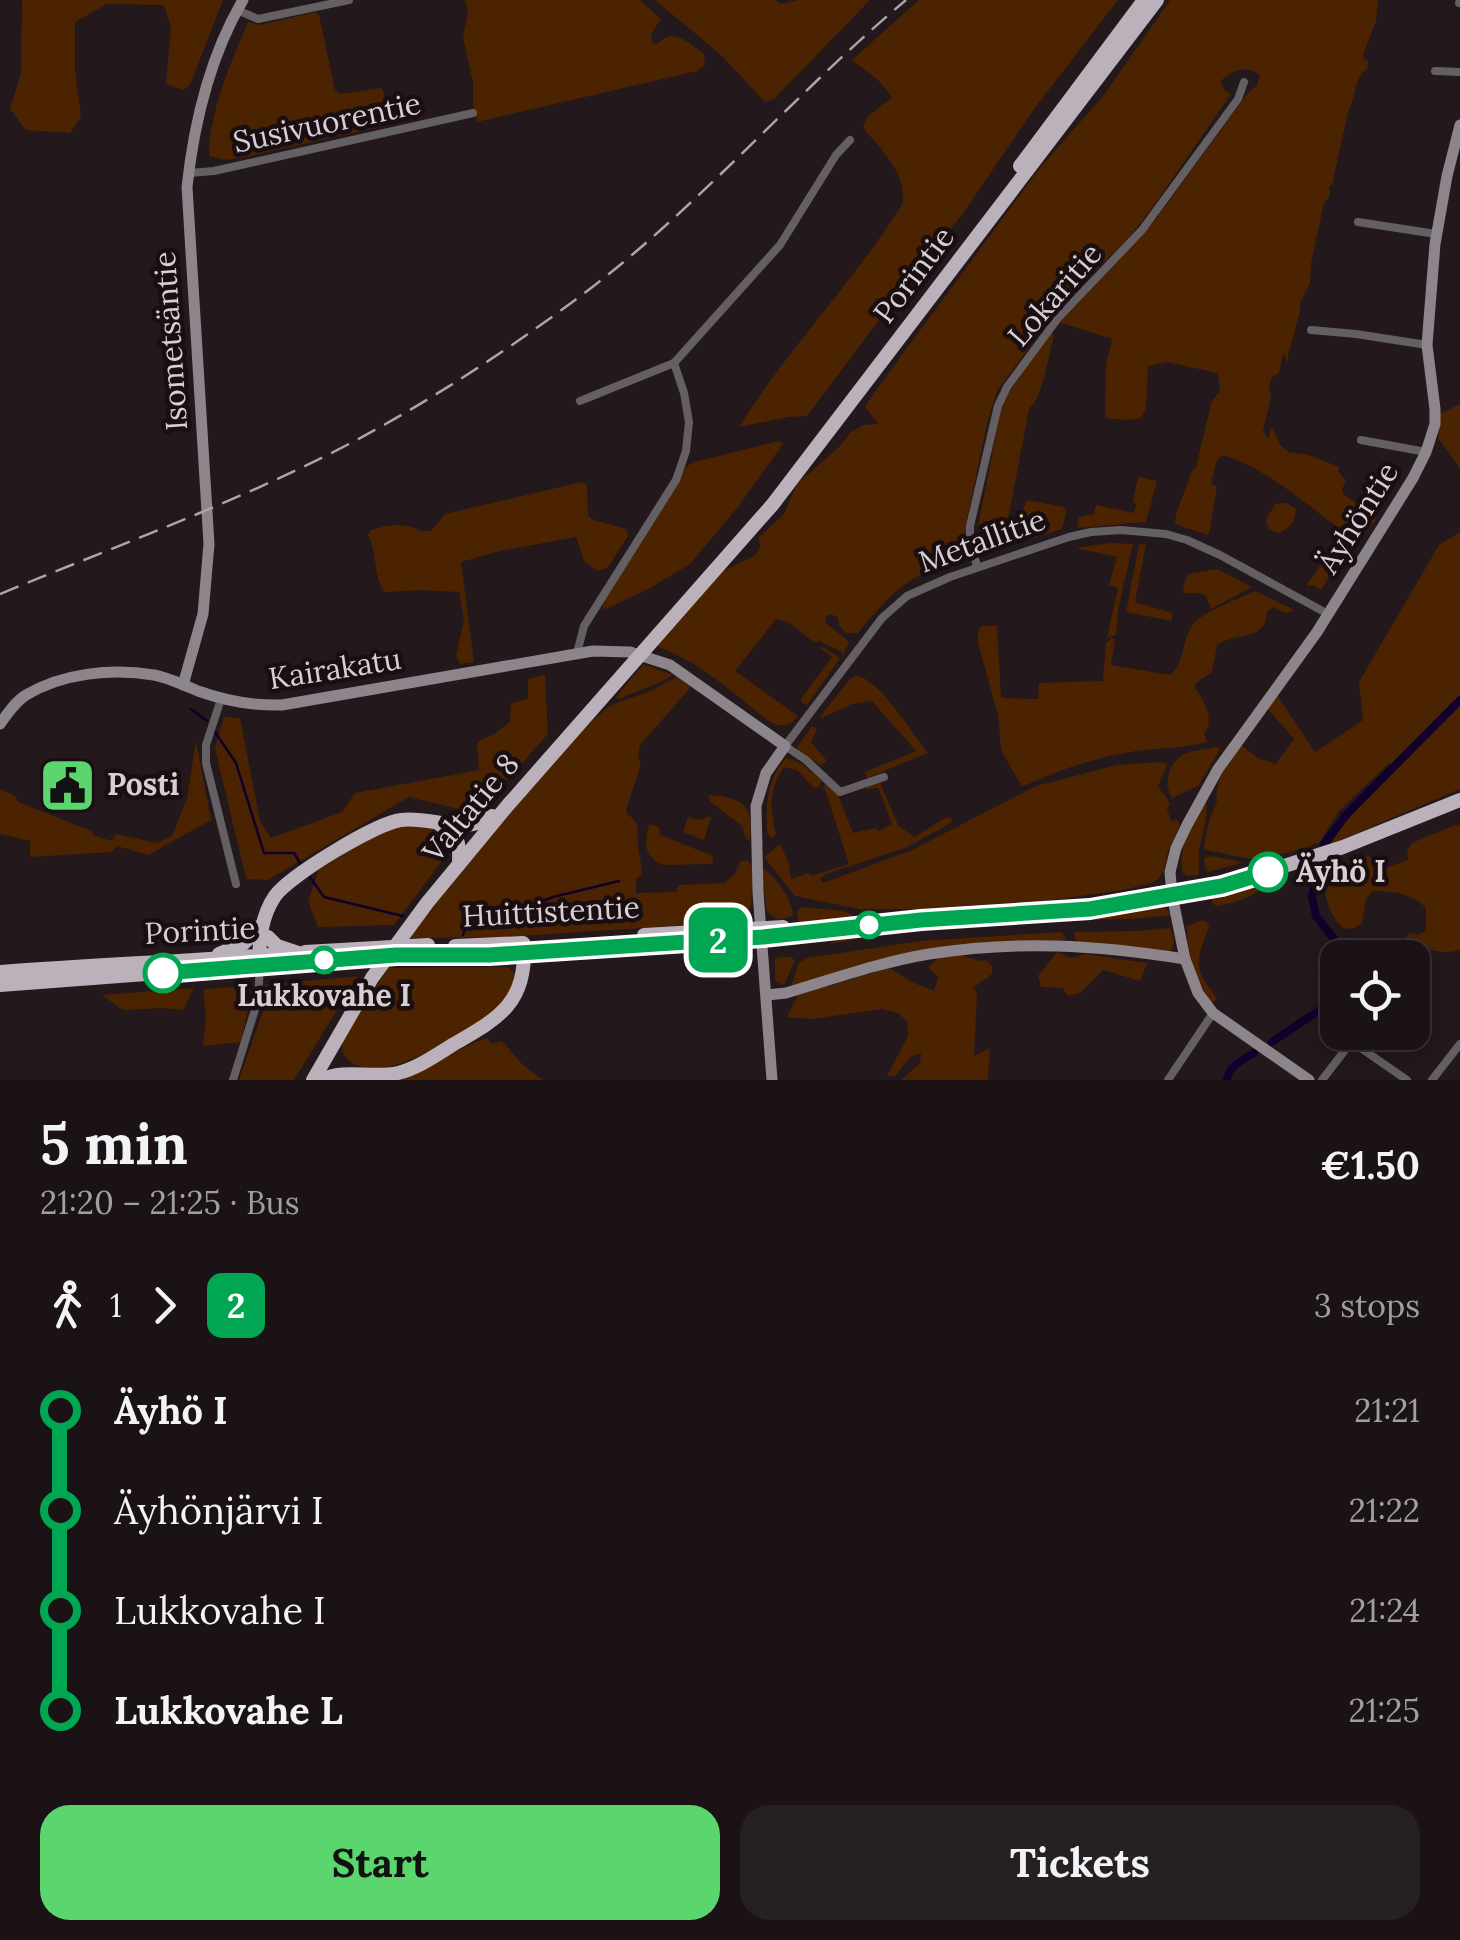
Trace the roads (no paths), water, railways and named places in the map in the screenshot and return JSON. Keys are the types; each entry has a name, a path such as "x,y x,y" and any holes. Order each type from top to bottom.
{"highway":[{"name":"Porintie","path":"709,578 1144,0"},
{"name":"Porintie","path":"668,625 772,504 1157,0"},
{"name":"Valtatie 8","path":"313,1080 372,978 427,904 508,805 668,625"},
{"name":"Huittistentie","path":"400,950 458,946 524,948 1090,909 1222,886 1343,847 1460,800"},
{"path":"262,958 265,931 277,893 330,854 384,824 409,819 460,826 484,822 508,805"},
{"path":"438,823 456,836 459,864"},
{"path":"265,931 278,946 298,953"},
{"path":"193,958 222,953 265,931"},
{"path":"320,1080 340,1073 407,1070 498,1017 519,988 524,948"},
{"name":"Porintie","path":"0,985 298,953 400,950"},
{"name":"Porintie","path":"0,972 193,958 400,950"},
{"path":"335,1041 341,1060 358,1074"}],"main road":[{"name":"Isometsäntie","path":"183,685 203,614 209,544 189,233 189,173 210,75 240,5"},
{"name":"Äyhöntie","path":"1214,1013 1198,993 1184,958 1170,872 1176,848 1211,780 1328,614 1426,452 1436,409 1427,346 1436,234 1460,125"},
{"name":"Kairakatu","path":"0,724 26,695 87,674 157,676 221,699 260,706 282,705 577,653 614,650 670,665 784,746"},
{"name":"Metallitie","path":"772,1080 756,806 766,773 784,746"},
{"path":"767,995 926,954 1003,946 1073,945 1184,958"},
{"path":"1214,1013 1308,1080"}],"street":[{"path":"240,5 258,19 348,0"},
{"path":"1435,71 1460,72"},
{"name":"Lokaritie","path":"978,567 970,526 1001,398 1058,318 1130,245 1177,184 1238,99 1244,82"},
{"name":"Susivuorentie","path":"189,173 214,171 474,113"},
{"path":"580,402 674,363 780,245 836,155 850,140"},
{"path":"1358,222 1436,234"},
{"path":"1311,330 1427,346"},
{"path":"577,653 584,626 676,480 686,452 689,422 674,363"},
{"path":"1361,440 1426,452"},
{"name":"Metallitie","path":"784,746 893,606 921,588 1043,544 1091,532 1166,534 1199,544 1328,614"},
{"path":"221,699 206,745 206,763 236,884"},
{"path":"784,746 806,760 840,792 884,777"},
{"path":"233,1080 258,1000 262,958"},
{"path":"1168,1080 1214,1013"},
{"path":"1432,1080 1460,1044"},
{"path":"1322,1080 1346,1050"},
{"path":"1364,1050 1407,1080"}],"waterway":[{"path":"1324,844 1347,814 1460,700"},
{"path":"191,709 207,721"},
{"path":"215,732 236,763 264,853 294,853 300,863"},
{"path":"310,877 324,897 403,916"},
{"path":"463,935 469,915 521,910 553,897 619,881"},
{"path":"1272,1042 1321,1009 1326,998 1334,939 1316,916 1314,887"},
{"path":"1227,1080 1234,1067 1254,1053"}],"railway":[{"path":"0,594 305,466 408,411 467,374 625,261 906,0"}],"place":[{"name":"Posti","path":"68,785"},
{"name":"Äyhö I","path":"1268,872"},
{"name":"Lukkovahe I","path":"324,960"}]}
